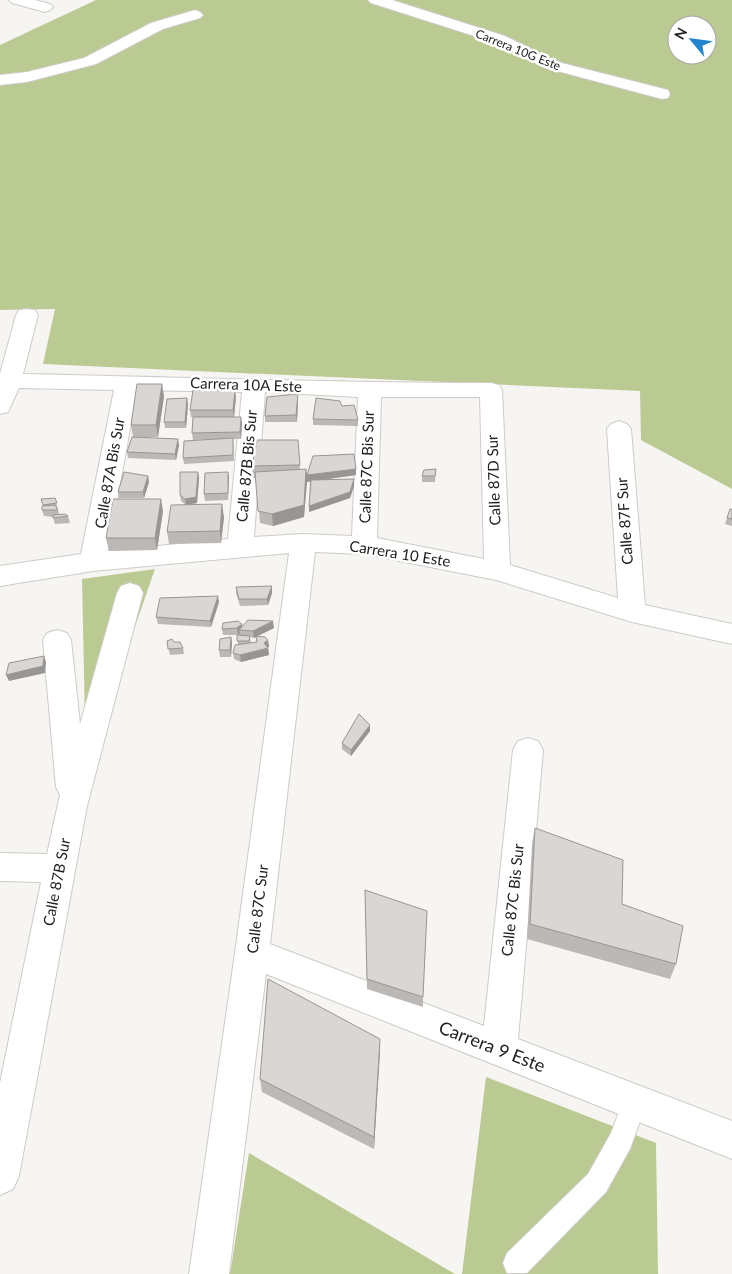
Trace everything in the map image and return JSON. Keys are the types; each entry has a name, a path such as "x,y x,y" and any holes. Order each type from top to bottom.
{"street":[{"path":"16,0 44,7"},
{"name":"Carrera 10G Este","path":"376,0 499,39 552,65 662,94"},
{"path":"0,80 27,77 90,61 157,26 195,15"},
{"path":"0,407 5,381 27,315"},
{"name":"Carrera 10A Este","path":"5,381 254,385 370,390 491,390"},
{"name":"Calle 87A Bis Sur","path":"93,562 127,383"},
{"name":"Calle 87B Bis Sur","path":"240,547 254,385"},
{"name":"Calle 87C Bis Sur","path":"364,545 370,390"},
{"name":"Calle 87D Sur","path":"491,390 497,570"},
{"name":"Calle 87F Sur","path":"619,429 632,612"},
{"name":"Carrera 10 Este","path":"0,576 93,562 240,547 304,543 364,545 497,570 632,612 732,634"},
{"name":"Calle 87C Sur","path":"209,1274 304,543"},
{"name":"Calle 87B Sur","path":"0,1176 72,806 130,593"},
{"path":"57,640 72,806"},
{"name":"Calle 87C Bis Sur","path":"499,1049 528,750"},
{"path":"0,867 59,868"},
{"name":"Carrera 9 Este","path":"252,953 732,1140"}],"lane":[{"path":"518,1263 597,1183 621,1140 635,1102"}],"green space":[{"path":"96,0 732,0 732,489 641,440 640,391 43,364 55,309 0,310 0,45"},
{"path":"155,569 86,768 82,579"},
{"path":"486,1077 656,1143 658,1274 462,1274"},
{"path":"249,1153 455,1274 230,1274"}],"building":[{"path":"137,384 162,384 156,425 131,425"},
{"path":"193,390 235,390 233,410 190,410"},
{"path":"298,394 296,415 265,416 267,397"},
{"path":"187,398 185,422 164,422 167,399"},
{"path":"316,398 340,401 342,406 354,405 358,420 313,419"},
{"path":"193,417 241,417 240,432 192,433"},
{"path":"132,437 178,439 175,454 127,452"},
{"path":"233,438 233,455 183,458 184,441"},
{"path":"257,440 298,440 300,465 252,466"},
{"path":"354,454 356,469 307,475 313,456"},
{"path":"306,469 304,505 272,514 258,511 255,472"},
{"path":"436,469 435,476 422,476 424,470"},
{"path":"124,472 148,476 143,492 118,492"},
{"path":"180,472 198,472 196,497 185,499 180,495"},
{"path":"228,472 228,493 204,494 205,473"},
{"path":"354,479 350,492 309,506 311,480"},
{"path":"55,498 57,503 43,505 41,499"},
{"path":"113,499 161,499 155,538 106,538"},
{"path":"222,504 220,531 167,532 171,505"},
{"path":"55,505 58,510 42,510 42,506"},
{"path":"730,509 732,509 732,519 727,518"},
{"path":"65,514 68,516 53,518 53,515"},
{"path":"272,586 267,599 239,599 236,587"},
{"path":"218,596 210,621 156,617 160,598"},
{"path":"248,620 273,621 253,631 239,630"},
{"path":"238,621 242,624 237,628 222,629 223,623"},
{"path":"237,635 250,636 249,641 237,641"},
{"path":"256,636 265,637 268,640 264,643 268,648 240,655 233,653 235,645 257,642"},
{"path":"231,637 230,650 219,650 220,639"},
{"path":"172,639 174,642 180,642 183,648 168,649 167,641"},
{"path":"44,656 43,666 6,675 9,663"},
{"path":"359,714 370,725 351,750 342,743"},
{"path":"535,828 623,860 622,904 683,926 676,964 530,924"},
{"path":"365,890 427,911 423,997 367,979"},
{"path":"268,979 380,1039 374,1137 260,1079"}]}
